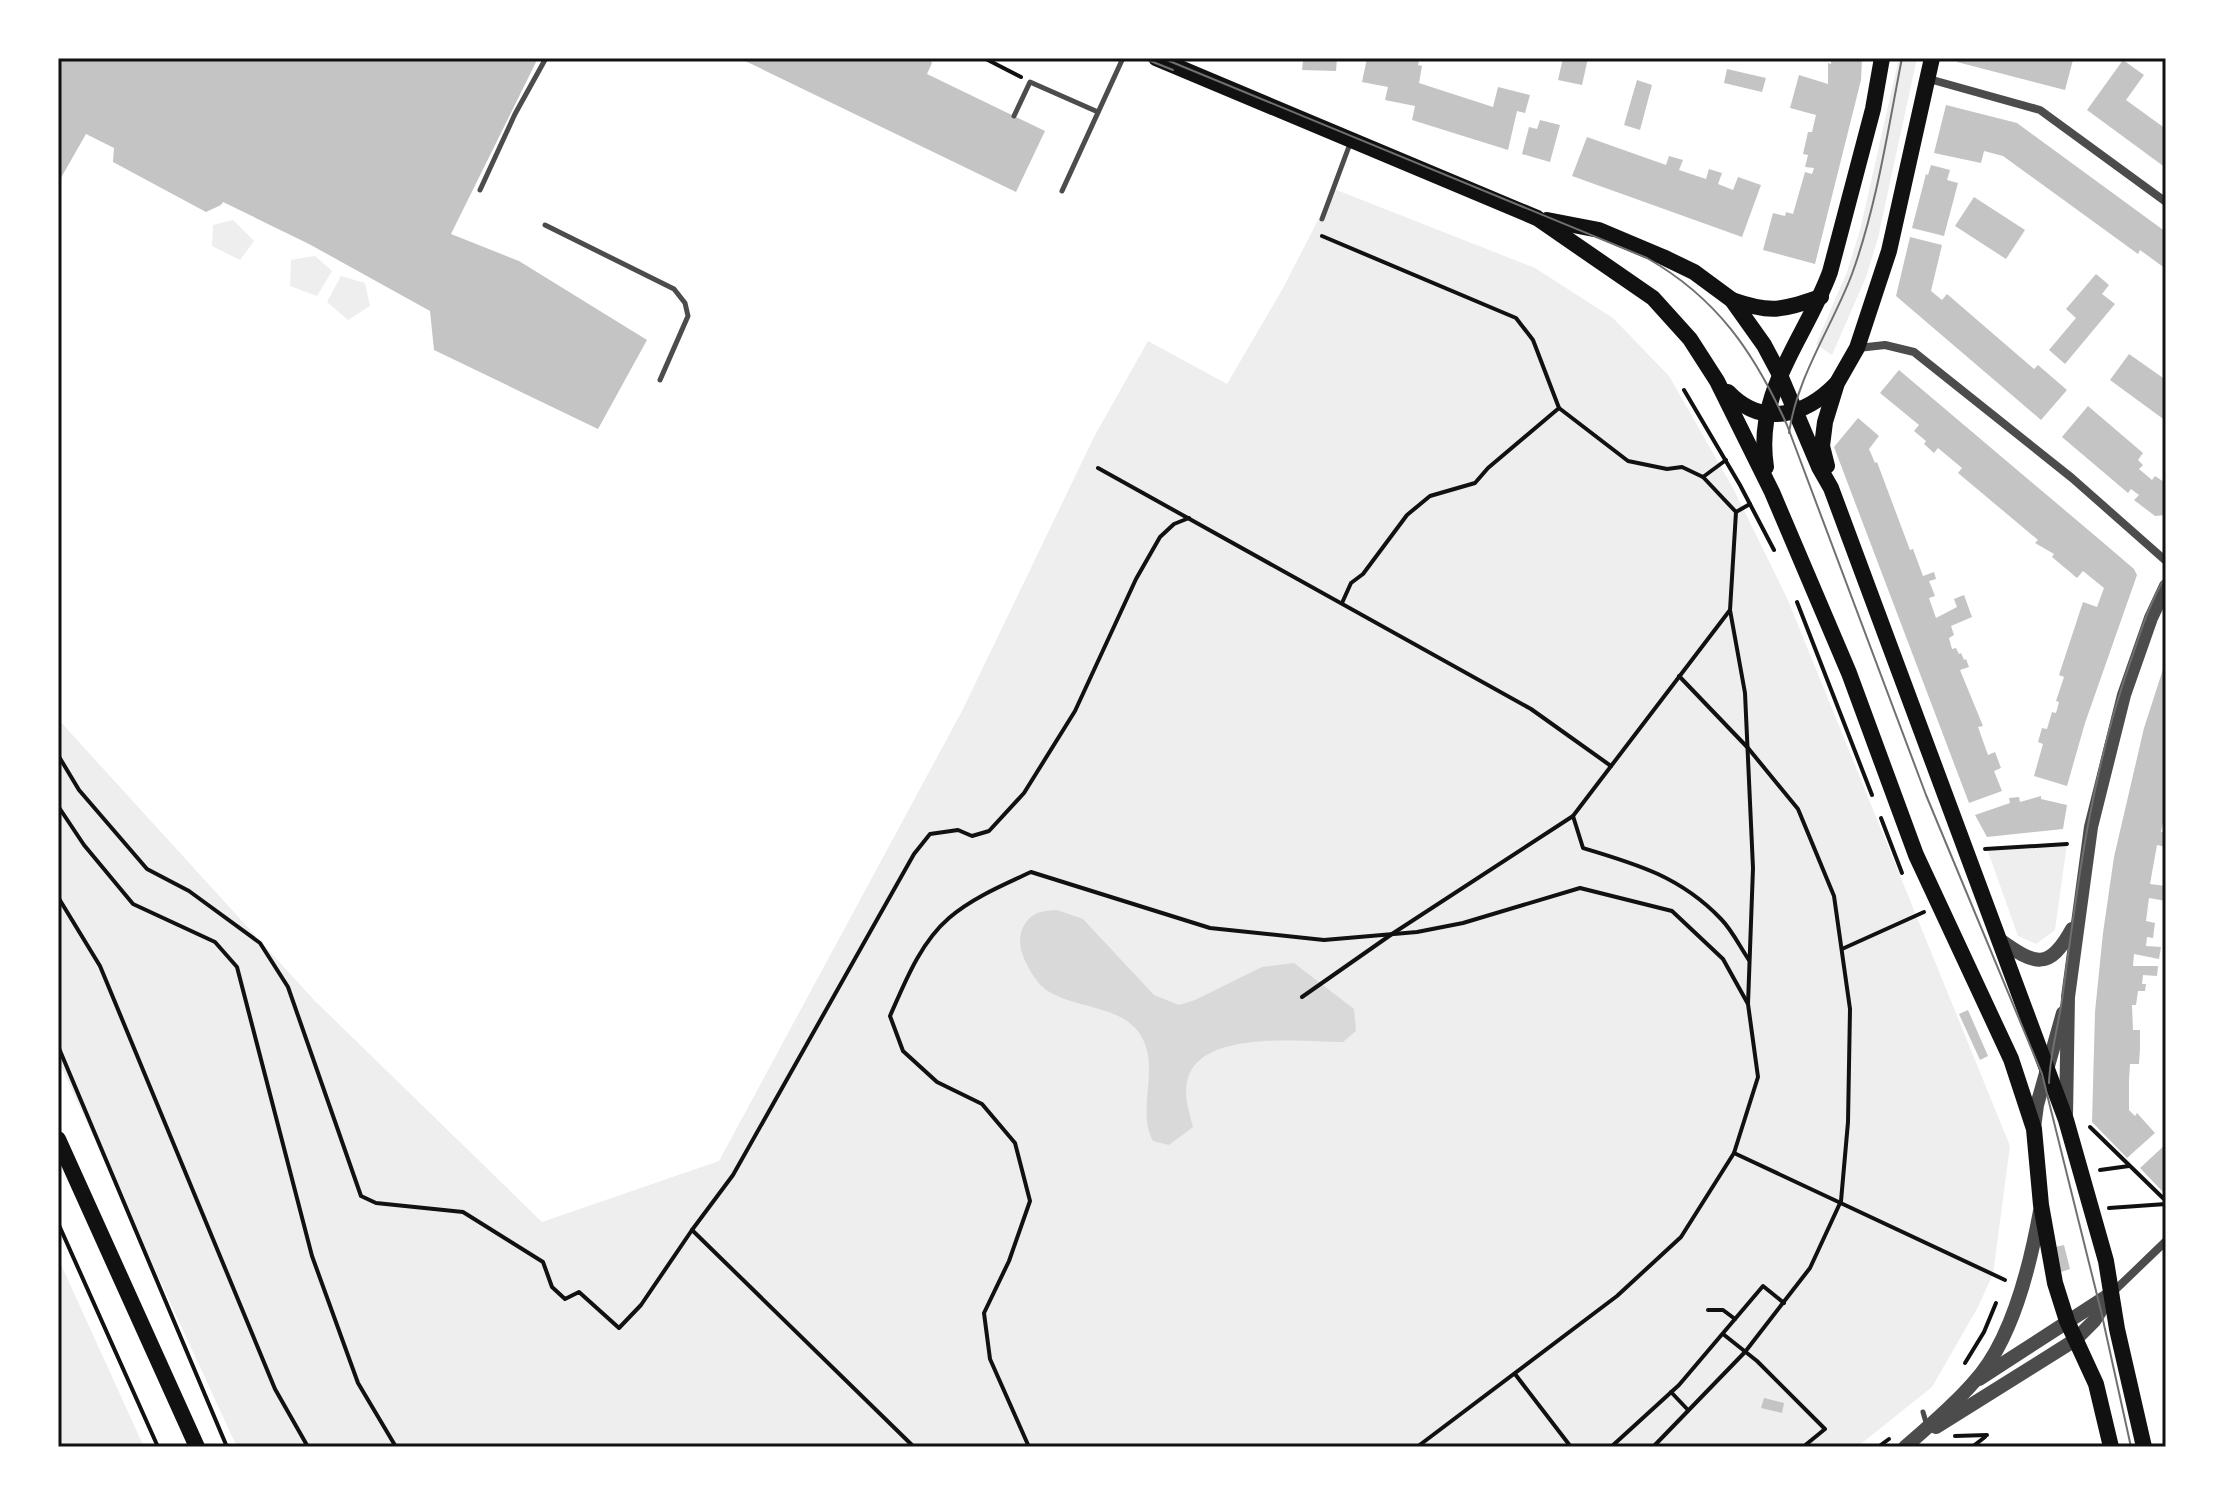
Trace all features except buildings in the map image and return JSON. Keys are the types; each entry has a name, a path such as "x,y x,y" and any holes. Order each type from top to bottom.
{"main road":[{"path":"1156,58 1537,218 1653,298 1690,339 1717,381 1769,484 1849,673 1916,855 2011,1059 2034,1129 2041,1205 2054,1275 2067,1321 2096,1384 2111,1447"},
{"path":"1769,484 1762,443 1766,413 1780,375 1821,297 1830,272 1873,109 1882,58"},
{"path":"1932,58 1889,251 1857,348 1837,383 1825,422 1822,446 1831,488 2066,1120 2082,1170 2112,1292 2117,1329 2144,1447"},
{"path":"1537,218 1599,230 1694,272 1732,300 1760,310 1784,309 1821,297"},
{"path":"1732,300 1764,345 1780,375 1831,488"},
{"path":"1717,381 1737,402 1751,411 1766,413 1797,412 1822,398 1837,383"},
{"path":"58,1139 197,1447"}],"street":[{"path":"1929,79 2040,110 2166,202"},
{"path":"1857,348 1885,345 1914,352 2072,478 2166,561"},
{"path":"2066,1120 2068,997 2091,827 2124,695 2151,618 2166,586"},
{"path":"2000,940 2026,958 2042,962 2054,956 2076,921"},
{"path":"2034,1129 2068,997"},
{"path":"1976,1381 2003,1337 2020,1296 2041,1205"},
{"path":"1907,1446 1925,1419 1976,1381 2112,1292 2166,1241"},
{"path":"1907,1446 2075,1340 2094,1321 2112,1292"}],"lane":[{"path":"480,190 515,114 546,58"},
{"path":"1062,191 1123,58"},
{"path":"1014,116 1030,82 1098,112"},
{"path":"1322,219 1352,140"},
{"path":"545,225 674,289 685,303 688,316 683,333 660,380"}],"path":[{"path":"984,58 1030,82"},
{"path":"1322,236 1516,318 1533,340 1559,408 1628,461 1667,469 1682,467 1703,477 1736,512 1730,610 1745,693 1753,868 1748,1004 1758,1077 1734,1153 1681,1237 1617,1296 1417,1447"},
{"path":"1684,390 1750,504 1736,512"},
{"path":"1342,603 1351,583 1363,574 1407,515 1430,496 1475,483 1488,468 1559,408"},
{"path":"1703,477 1726,460"},
{"path":"1098,468 1531,709 1611,766"},
{"path":"58,755 79,790 147,869 189,891 260,943 288,987 361,1196 376,1203 463,1212 543,1262 552,1287 565,1299 579,1292 619,1328 641,1305 733,1175 914,854 930,834 958,830 972,836 989,831 1024,793 1075,711 1136,579 1160,537 1174,524 1189,518"},
{"path":"1302,997 1392,934 1573,816 1730,610"},
{"path":"1653,1447 1745,1352 1810,1268 1841,1201 1848,1122 1850,1009 1834,896 1798,809 1748,748 1679,676"},
{"path":"58,806 84,845 133,904 215,942 237,967 312,1256 358,1383 396,1447"},
{"path":"1573,816 1583,848 1648,868 1688,889 1723,920 1750,962"},
{"path":"1983,849 2067,844"},
{"path":"1029,1447 990,1359 984,1313 1009,1261 1030,1201 1015,1143 982,1104 937,1082 903,1051 890,1016 913,963 948,919 990,891 1031,872 1210,928 1324,940 1463,923 1580,888 1672,911 1723,959 1748,1004"},
{"path":"58,897 100,966 275,1389 308,1447"},
{"path":"1842,949 1926,911"},
{"path":"58,1046 227,1447"},
{"path":"2090,1127 2166,1203"},
{"path":"1734,1153 2005,1280 1984,1332 1958,1374"},
{"path":"2097,1170 2129,1166"},
{"path":"2106,1208 2166,1203"},
{"path":"58,1223 158,1447"},
{"path":"692,1230 914,1447"},
{"path":"1611,1447 1671,1392 1763,1286 1784,1303"},
{"path":"1708,1310 1723,1310 1735,1319"},
{"path":"1723,1334 1825,1429 1803,1447"},
{"path":"1515,1374 1571,1447"},
{"path":"1671,1392 1689,1411"},
{"path":"1948,1441 1956,1435 1987,1435 1972,1447"}],"shaded area":[{"path":"1899,58 1917,58 1878,238 1866,277 1832,355 1816,344 1847,272 1860,230"},
{"path":"1334,189 1535,268 1613,318 1669,376 1733,488 1787,598 2010,1146 1993,1274 1978,1307 1932,1387 1857,1447 237,1447 58,1060 58,719 314,1000 542,1222 719,1161 962,711 1094,437 1148,341 1227,384 1282,290"},
{"path":"233,220 254,241 240,260 212,246 213,225"},
{"path":"315,256 332,271 317,296 290,286 291,260"},
{"path":"341,276 365,283 370,306 348,320 327,302"},
{"path":"2067,844 2055,930 2036,944 2018,936 1987,849"},
{"path":"1057,910 1083,919 1154,995 1179,1005 1262,967 1294,963 1354,1009 1356,1031 1343,1042 1281,1040 1233,1045 1213,1052 1197,1062 1188,1078 1186,1096 1193,1127 1169,1145 1153,1141 1147,1118 1148,1056 1138,1031 1115,1014 1057,996 1045,989 1028,968 1020,938 1025,924 1035,914"},
{"path":"58,1258 144,1447 58,1447"}],"tram line":[{"path":"1143,58 1173,70"},
{"path":"1162,58 1647,258 1694,291 1731,329 1747,351 1787,425 1926,795 2042,1074 2131,1447"},
{"path":"1789,433 1799,392 1844,294 1861,248 1881,167 1902,58"},
{"path":"2049,1083 2081,864 2097,779 2136,644 2151,604 2166,576"}]}
